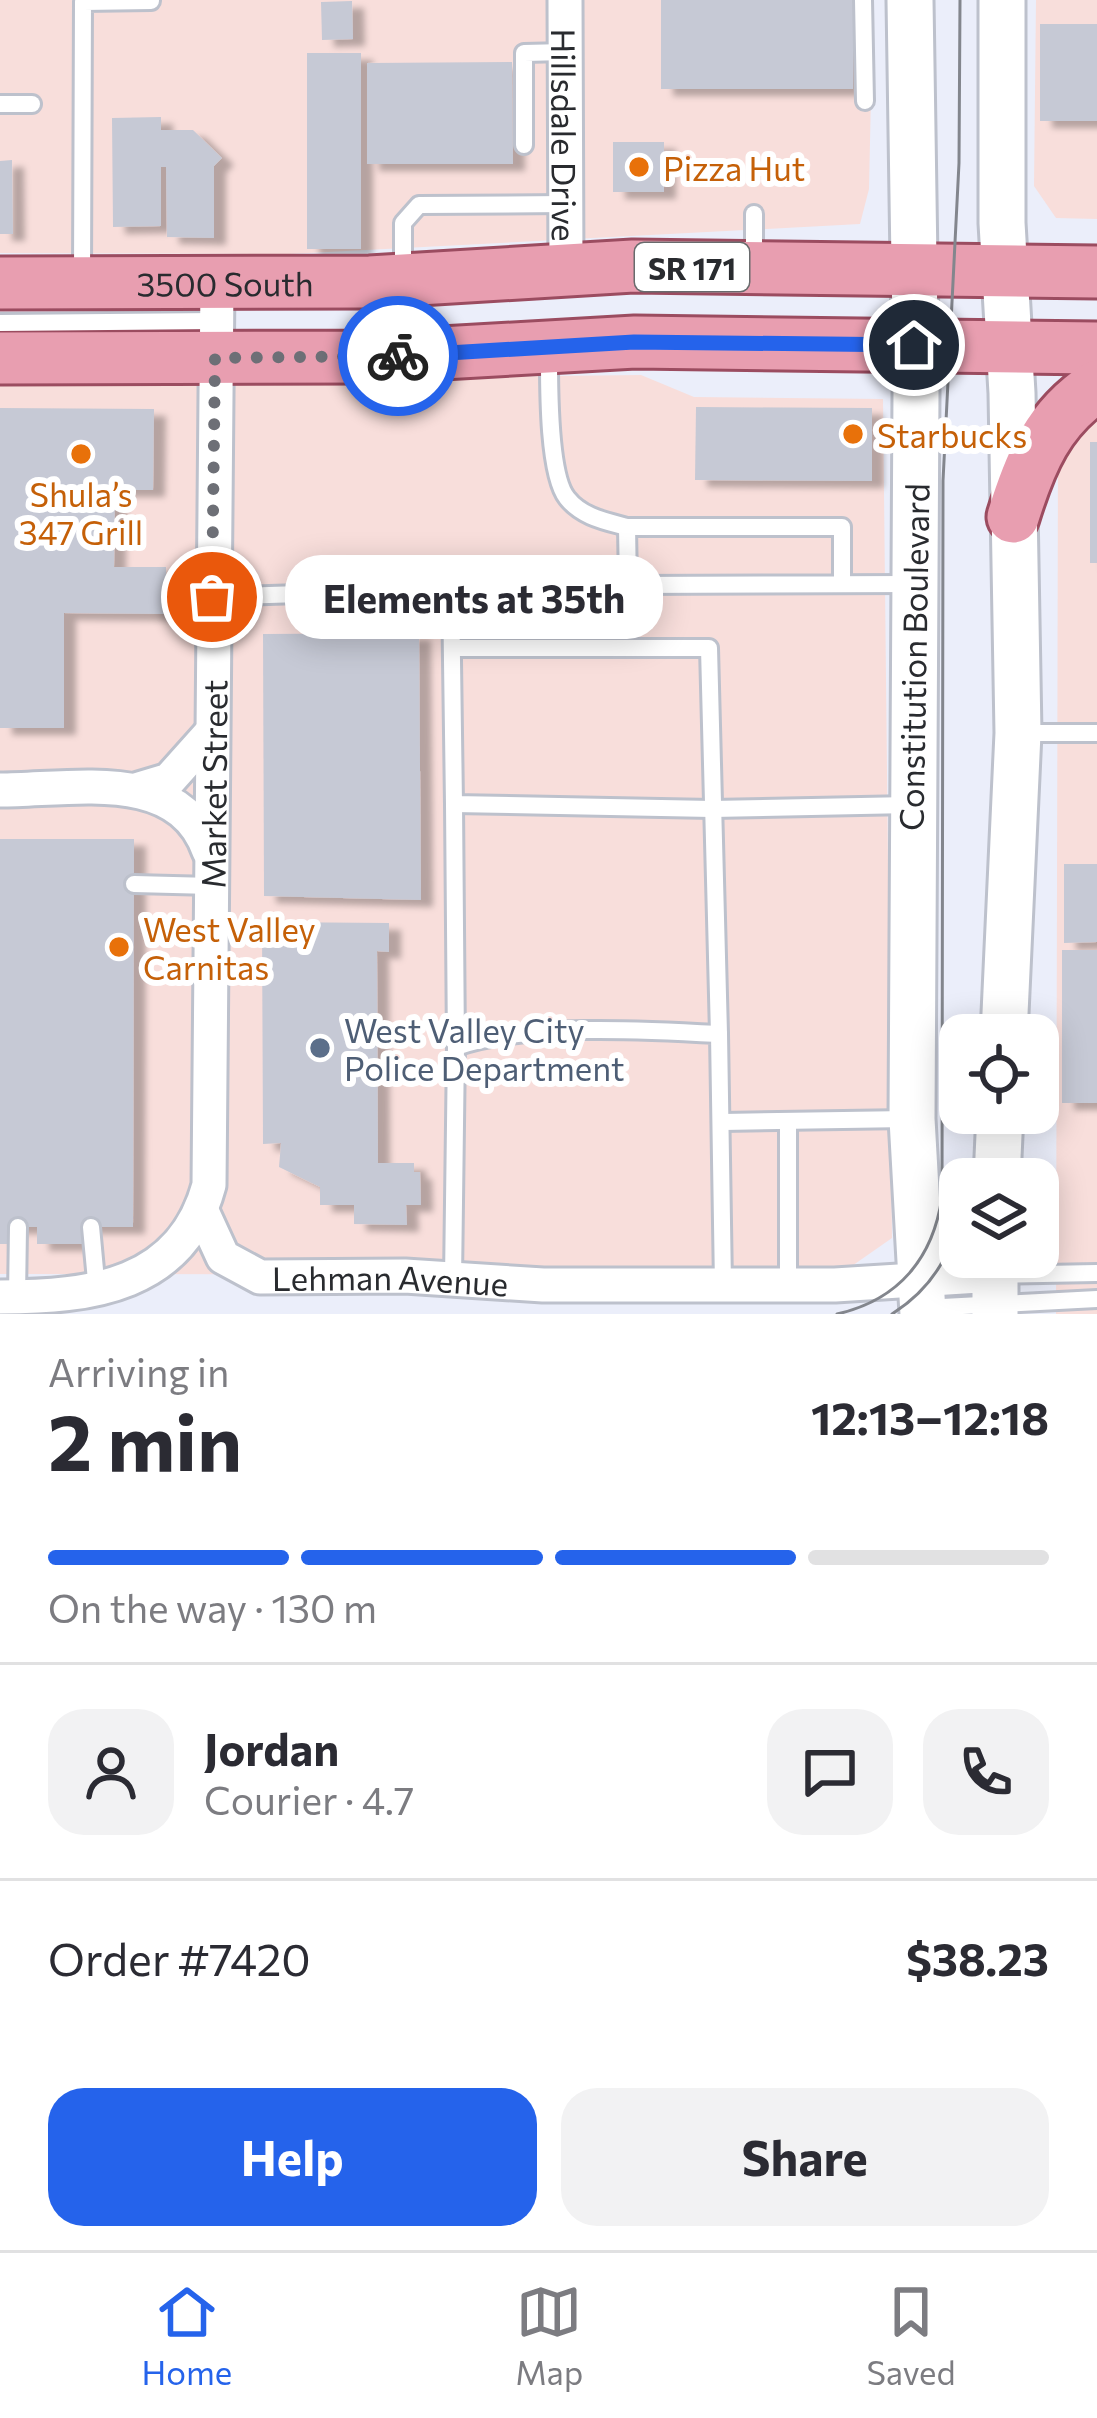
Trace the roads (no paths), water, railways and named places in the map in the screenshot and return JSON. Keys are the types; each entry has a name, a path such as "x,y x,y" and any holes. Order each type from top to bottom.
{"main road":[{"name":"Constitution Boulevard","path":"910,0 915,584 912,1119 922,1301"},
{"path":"1002,0 1018,734 1005,1014"},
{"name":"3500 South","path":"0,358 216,320 403,280 566,270 754,267 1097,272"},
{"name":"3500 South","path":"0,283 82,283 372,357 634,342 1097,348"},
{"path":"1012,517 1047,433 1070,404 1097,386"}],"street":[{"name":"Hillsdale Drive","path":"565,0 566,270"},
{"name":"Market Street","path":"201,1209 212,1156 216,320"},
{"path":"0,790 139,789 169,780 211,733"},
{"path":"139,789 169,798 190,813 212,872"},
{"path":"9,1297 98,1292 169,1258 201,1209"},
{"name":"Lehman Avenue","path":"201,1209 223,1258 248,1274 788,1285 922,1301 995,1288"}],"lane":[{"path":"863,0 865,101"},
{"path":"82,283 83,2 152,1"},
{"path":"524,145 524,53 566,52"},
{"path":"0,104 32,104"},
{"path":"403,280 403,223 419,205 566,204"},
{"path":"754,214 754,267"},
{"path":"0,323 216,320"},
{"path":"550,346 555,455 564,496 590,517 627,527 842,526 842,584"},
{"path":"627,527 628,585"},
{"path":"212,597 628,585 915,584"},
{"path":"451,589 456,1047 453,1280"},
{"path":"452,648 709,648 723,1285"},
{"path":"1018,734 1097,733"},
{"path":"454,804 712,809 911,805"},
{"path":"134,884 212,872"},
{"path":"456,1047 486,1036 719,1034"},
{"path":"723,1122 912,1119"},
{"path":"788,1121 788,1285"},
{"path":"9,1297 18,1227"},
{"path":"91,1227 98,1292"},
{"path":"995,1288 1097,1273"},
{"path":"995,1288 1097,1299"}],"tram line":[{"path":"837,1314 878,1298 909,1273 931,1239 942,1197 943,481 959,163 960,0"},
{"path":"892,1314 918,1294 939,1267"}],"place":[{"name":"Pizza Hut","path":"639,167"},
{"name":"Starbucks","path":"853,434"},
{"name":"Shula’s 347 Grill","path":"81,454"},
{"name":"Elements at 35th","path":"212,597"},
{"name":"West Valley Carnitas","path":"119,947"},
{"name":"West Valley City Police Department","path":"320,1048"}]}
